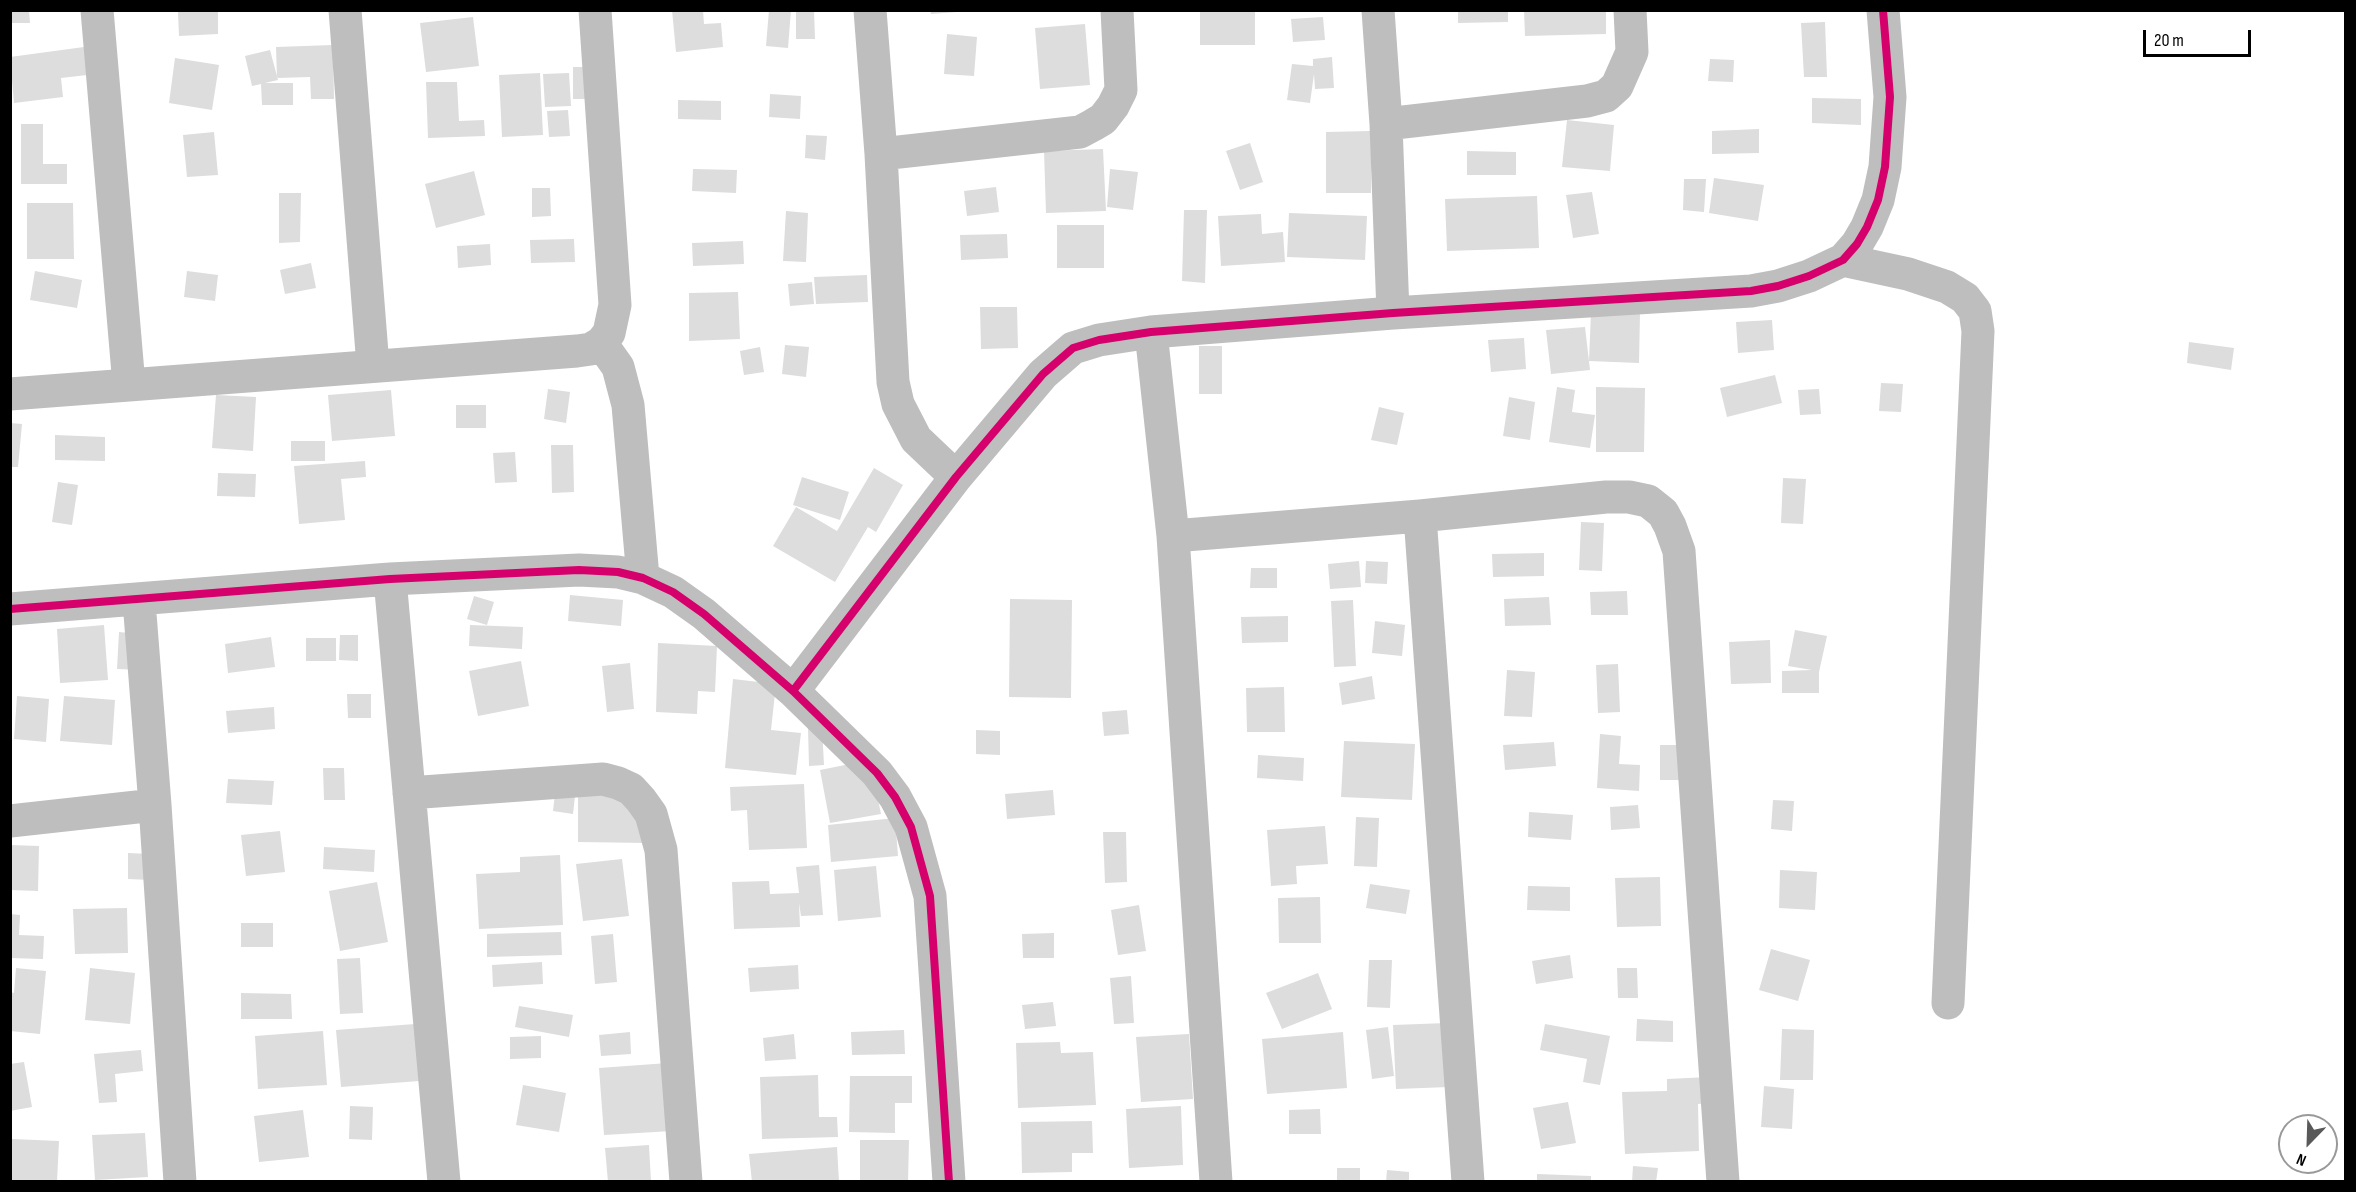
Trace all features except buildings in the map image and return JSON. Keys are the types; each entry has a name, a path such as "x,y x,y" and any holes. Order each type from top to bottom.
{"street":[{"path":"97,10 129,384"},
{"path":"345,10 373,366"},
{"path":"10,394 577,351 591,349 602,343 609,333 615,305 595,10"},
{"path":"870,10 881,154 893,382 898,404 916,439 956,477"},
{"path":"881,154 1080,132 1093,125 1108,112 1121,90 1117,10"},
{"path":"1378,10 1386,124 1393,313"},
{"path":"1386,124 1587,101 1606,96 1617,86 1632,52 1630,10"},
{"path":"793,691 956,477 1057,359 1073,348 1100,340 1150,332 1393,313 1751,291 1778,286 1809,276 1843,260 1857,244 1867,227 1878,200 1885,167 1890,97 1883,10"},
{"path":"1843,260 1908,274 1947,286 1965,298 1975,311 1978,331 1948,1003"},
{"path":"1150,332 1173,536 1216,1182"},
{"path":"602,343 618,367 628,405 643,578"},
{"path":"1173,536 1420,516 1606,497 1629,497 1648,501 1663,513 1679,551 1723,1182"},
{"path":"1420,516 1468,1182"},
{"path":"10,609 139,601 390,579 579,570 618,572 643,578 673,592 704,614 793,691 877,773 895,796 911,827 930,896 949,1182"},
{"path":"390,579 444,1182"},
{"path":"139,601 180,1182"},
{"path":"409,793 603,779 631,789 651,814 661,850 686,1182"},
{"path":"10,821 155,805"}],"cycle path":[{"path":"793,691 956,477 1043,374 1073,348 1099,340 1151,332 1393,313 1751,291 1778,286 1809,276 1843,260 1857,244 1867,227 1878,200 1885,167 1890,97 1883,10"},
{"path":"10,609 390,579 579,570 618,572 643,578 673,592 704,614 793,691 877,773 895,797 911,827 930,896 949,1182"}]}
